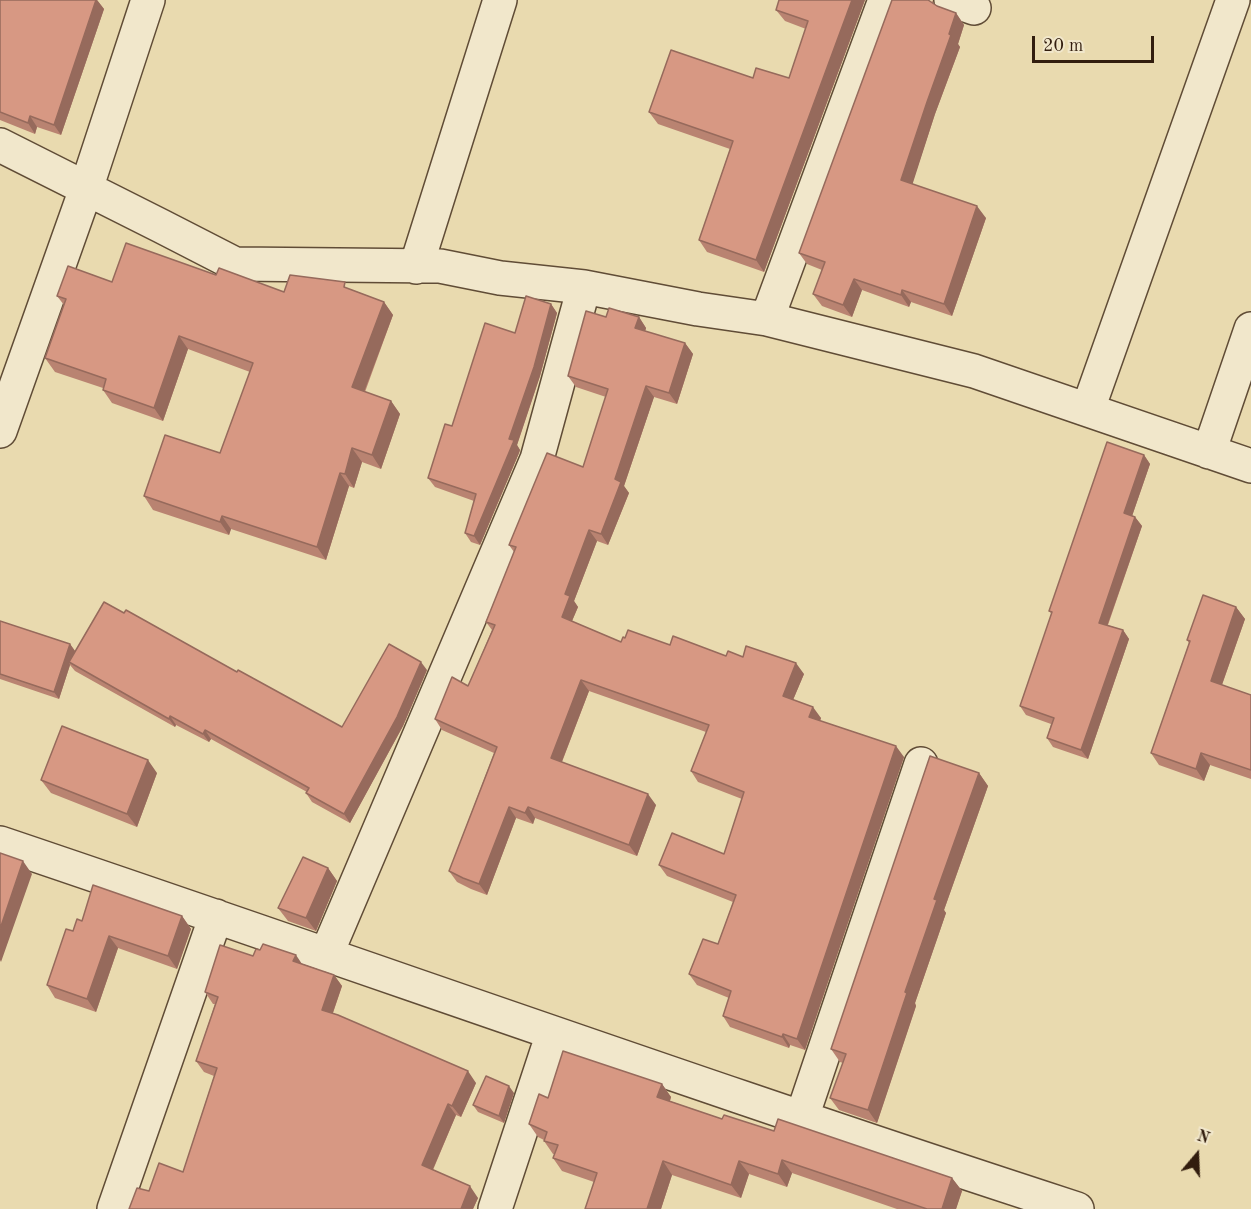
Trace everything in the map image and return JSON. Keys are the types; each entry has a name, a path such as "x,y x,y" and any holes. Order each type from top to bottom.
{"street":[{"path":"0,431 86,189 148,0"},
{"path":"416,267 500,0"},
{"path":"767,319 885,0"},
{"path":"1088,409 1233,0"},
{"path":"0,145 235,264 440,266 500,278 584,287 698,309 767,319 974,371 1251,466"},
{"path":"326,955 537,459 584,287"},
{"path":"1209,452 1251,329"},
{"path":"802,1117 921,764"},
{"path":"0,843 802,1117 1003,1198 1077,1209"},
{"path":"114,1209 216,916"},
{"path":"495,1209 553,1033"}],"building":[{"path":"0,0 96,0 54,125 30,116 28,123 0,112"},
{"path":"779,0 852,0 756,260 699,240 733,141 649,112 671,50 753,78 756,68 789,78 808,21 776,10"},
{"path":"892,0 928,0 956,13 949,34 951,35 901,180 977,206 944,304 902,290 901,295 854,279 843,305 813,294 825,262 799,253"},
{"path":"126,243 216,275 219,268 284,292 290,275 345,282 344,287 384,302 352,387 391,401 372,455 352,448 345,474 340,473 317,547 222,516 220,522 144,496 165,435 220,453 253,363 179,336 154,408 103,390 106,379 45,358 66,299 57,296 68,266 112,282"},
{"path":"526,296 551,304 534,367 509,439 514,440 474,536 465,533 476,494 428,478 445,424 452,426 485,323 515,333"},
{"path":"609,308 639,317 635,328 685,343 669,393 646,386 615,479 621,482 601,534 589,530 565,594 570,596 562,617 621,642 628,630 670,645 673,636 726,656 728,651 743,657 746,646 796,663 783,696 813,707 809,717 896,746 797,1039 783,1034 782,1037 723,1016 731,991 689,974 703,939 718,944 736,895 659,865 672,833 724,854 744,792 691,771 709,725 581,680 551,758 648,794 629,845 528,807 525,813 509,807 479,884 449,871 497,747 435,719 452,677 468,686 495,625 486,622 516,547 509,545 547,453 583,467 608,389 568,376 586,311 606,317"},
{"path":"1107,442 1144,455 1124,513 1135,517 1099,623 1123,630 1081,750 1047,738 1054,718 1020,706 1052,612 1049,611"},
{"path":"1203,595 1236,607 1211,681 1251,695 1251,770 1201,753 1196,769 1151,753 1190,641 1187,640"},
{"path":"104,602 124,613 126,610 342,727 389,644 421,662 397,717 344,814 306,793 309,788 205,730 203,734 170,716 169,719 69,662"},
{"path":"0,621 70,644 54,692 0,674"},
{"path":"62,726 148,760 127,814 41,780"},
{"path":"930,756 979,773 934,899 937,900 868,1110 830,1098 846,1054 831,1049"},
{"path":"0,853 23,861 0,929"},
{"path":"303,857 328,868 306,918 278,908"},
{"path":"93,885 182,916 168,956 109,936 87,999 47,985 66,929 73,931 77,919 82,921"},
{"path":"263,944 296,955 293,961 334,975 322,1010 468,1071 452,1106 448,1104 422,1165 470,1186 461,1209 129,1209 137,1188 149,1191 159,1163 183,1172 217,1068 196,1061 218,997 205,992 220,945 253,956 256,949 260,950"},
{"path":"563,1051 662,1084 657,1097 722,1119 724,1115 774,1131 778,1119 952,1178 942,1209 927,1209 782,1160 778,1174 739,1161 731,1185 663,1161 647,1209 585,1209 597,1173 553,1158 558,1145 544,1141 547,1132 529,1124 539,1094 548,1098"},
{"path":"486,1076 509,1086 499,1116 473,1105"}]}
